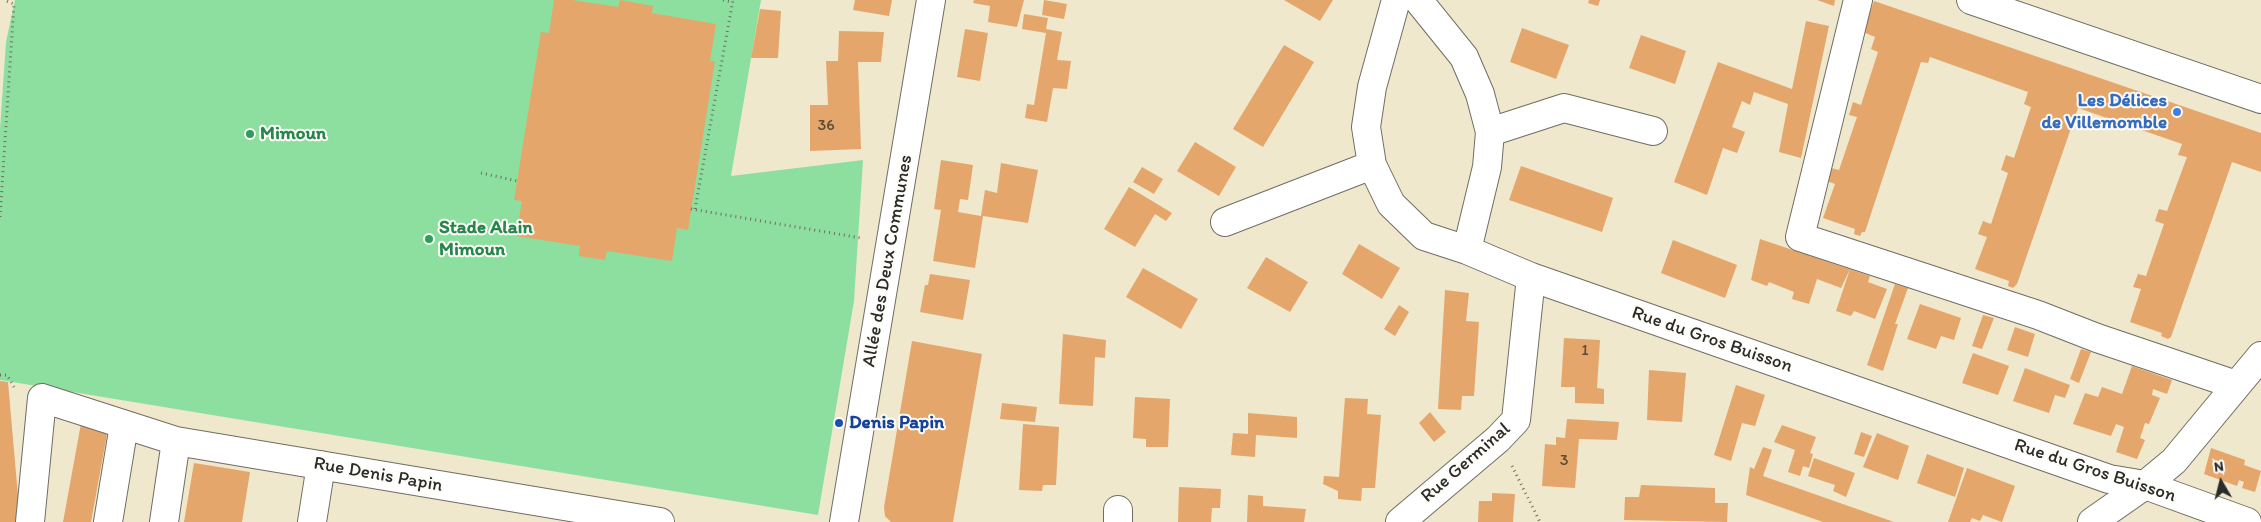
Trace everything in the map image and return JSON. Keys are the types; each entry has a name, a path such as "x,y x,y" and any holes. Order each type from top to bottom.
{"street":[{"name":"Allée des Deux Communes","path":"844,522 932,0"},
{"name":"Rue du Gros Buisson","path":"1396,0 1372,87 1366,127 1372,165 1391,204 1424,236 1467,250 1531,278 2109,479 2145,485 2247,522"},
{"path":"1418,0 1464,57 1480,94 1490,132 1487,167 1467,250"},
{"path":"1858,0 1800,237 2038,315 2097,338 2236,385"},
{"path":"1971,0 2260,94"},
{"path":"1490,132 1564,108 1654,130"},
{"path":"1225,222 1372,165"},
{"name":"Rue Germinal","path":"1400,522 1498,439 1516,420 1531,278"},
{"path":"2092,522 2145,485 2174,461 2261,356"},
{"name":"Rue Denis Papin","path":"30,522 42,398 176,441 660,522"},
{"path":"108,522 124,425"},
{"path":"164,522 176,441"},
{"path":"312,522 321,465"}],"path":[{"path":"0,216 14,4 4,0"},
{"path":"723,0 733,1 693,209 862,238"},
{"path":"481,173 517,181"},
{"path":"1498,439 1540,522"}],"green space":[{"name":"Stade Alain Mimoun","path":"15,0 761,0 731,176 863,160 854,301 818,515 0,380 0,129 6,42"}],"building":[{"path":"554,0 572,0 618,7 620,0 653,6 652,13 716,24 710,61 715,61 688,230 677,228 672,261 607,251 605,260 579,256 580,246 516,236 522,201 514,200 541,32 549,33"},
{"path":"855,0 892,0 889,16 853,10"},
{"path":"974,0 1024,0 1017,27 988,22 990,6 973,3"},
{"path":"1044,0 1067,4 1064,19 1042,15"},
{"path":"1284,0 1333,0 1320,21"},
{"path":"1589,0 1600,0 1598,6 1588,3"},
{"path":"1817,0 1835,0 1834,6"},
{"path":"1874,1 2261,133 2261,172 2232,162 2171,337 2168,339 2161,336 2162,333 2130,322 2141,289 2133,287 2138,274 2146,276 2164,224 2155,221 2159,209 2167,211 2187,157 2178,155 2182,144 2078,108 2017,284 2013,288 2008,286 2009,281 1975,269 1987,237 1978,234 1983,221 1991,224 2008,173 2001,170 2006,155 2014,158 2031,107 2024,104 2028,92 1930,57 1928,63 1921,62 1865,232 1862,232 1860,236 1854,234 1855,229 1823,218 1835,184 1827,181 1831,168 1839,170 1857,117 1849,115 1853,102 1861,105 1878,52 1871,49 1875,37 1863,32"},
{"path":"760,9 781,11 778,58 751,58"},
{"path":"1024,14 1048,18 1046,29 1062,32 1057,60 1071,61 1067,89 1053,88 1047,122 1025,118 1027,104 1034,105 1046,33 1022,29"},
{"path":"1806,21 1829,26 1801,158 1779,152 1788,104 1754,92 1750,105 1742,101 1732,127 1745,132 1737,153 1723,148 1707,195 1674,182 1718,62 1792,89"},
{"path":"1522,28 1569,45 1556,79 1510,62"},
{"path":"965,29 988,33 980,81 957,77"},
{"path":"839,31 884,32 881,62 858,62 861,149 810,151 810,105 828,105 826,61 838,61"},
{"path":"1641,35 1686,51 1675,84 1629,68"},
{"path":"1284,45 1314,62 1263,147 1233,129"},
{"path":"1195,142 1236,167 1219,196 1177,171"},
{"path":"941,160 973,165 968,200 960,199 958,212 981,216 985,190 997,193 1001,163 1038,170 1028,223 983,216 975,268 933,261 941,210 934,209"},
{"path":"1521,166 1613,198 1602,232 1509,200"},
{"path":"1142,167 1163,179 1154,194 1133,182"},
{"path":"1129,187 1172,213 1166,221 1155,214 1135,247 1104,229"},
{"path":"1760,239 1850,269 1841,288 1817,279 1809,304 1792,299 1794,292 1769,282 1767,286 1751,280"},
{"path":"1673,240 1737,265 1725,298 1661,273"},
{"path":"1359,244 1400,268 1382,299 1342,274"},
{"path":"1266,257 1308,282 1290,312 1247,288"},
{"path":"1143,268 1198,299 1181,329 1126,297"},
{"path":"1850,269 1870,276 1868,282 1887,289 1875,319 1854,311 1851,316 1836,311"},
{"path":"930,274 970,280 963,320 920,312 925,285 928,285"},
{"path":"1895,284 1908,288 1895,324 1898,324 1883,371 1867,365"},
{"path":"1445,290 1469,293 1466,321 1479,322 1474,396 1462,396 1461,410 1438,409"},
{"path":"1920,304 1961,318 1954,340 1941,336 1936,349 1907,339"},
{"path":"1399,305 1409,312 1395,336 1384,329"},
{"path":"1983,315 1994,318 1982,349 1972,346"},
{"path":"2015,327 2035,334 2028,357 2007,350"},
{"path":"1063,334 1106,340 1105,358 1095,357 1093,406 1059,404"},
{"path":"1564,338 1600,340 1597,388 1604,389 1604,404 1575,403 1575,387 1561,387"},
{"path":"912,341 982,354 953,522 891,522 885,516 884,507"},
{"path":"2081,349 2091,352 2079,383 2070,379"},
{"path":"1973,353 2009,366 1998,395 1962,383"},
{"path":"2132,366 2172,380 2167,394 2153,389 2152,395 2160,398 2149,424 2145,423 2140,438 2145,440 2137,459 2116,452 2124,427 2116,424 2111,436 2073,424 2085,393 2098,397 2102,387 2122,394"},
{"path":"2025,368 2070,385 2065,398 2055,395 2049,413 2013,401"},
{"path":"1649,370 1686,373 1682,422 1647,420"},
{"path":"0,381 8,382 18,496 16,522 0,522"},
{"path":"1736,385 1765,395 1755,426 1742,423 1731,461 1714,455"},
{"path":"1135,397 1170,399 1168,447 1146,447 1146,439 1133,438"},
{"path":"1345,398 1368,399 1367,414 1381,415 1375,488 1362,488 1361,501 1338,499 1338,491 1323,484 1324,476 1339,477"},
{"path":"1002,403 1037,407 1035,422 1000,419"},
{"path":"1430,412 1446,432 1434,442 1419,423"},
{"path":"1248,413 1297,417 1297,438 1256,435 1255,457 1231,455 1233,433 1248,434"},
{"path":"82,418 109,423 91,522 63,522"},
{"path":"1567,419 1619,422 1617,440 1579,439 1575,488 1542,486 1545,444 1556,445 1556,437 1565,438"},
{"path":"1023,424 1059,427 1056,485 1043,485 1042,491 1019,490"},
{"path":"1782,425 1816,437 1810,453 1813,454 1809,468 1803,466 1800,476 1788,472 1795,450 1774,442"},
{"path":"1861,432 1872,436 1864,457 1854,454"},
{"path":"1877,433 1909,446 1898,480 1863,467"},
{"path":"1763,447 1772,450 1763,476 1894,522 1823,522 1746,495 1750,467 1754,469"},
{"path":"2211,448 2245,460 2244,465 2261,471 2255,492 2242,488 2244,482 2239,480 2237,486 2204,474"},
{"path":"1927,454 1964,468 1955,497 1917,483"},
{"path":"1814,458 1855,473 1846,497 1833,491 1835,485 1808,476"},
{"path":"194,463 250,472 242,522 184,522"},
{"path":"1967,468 2015,486 2002,522 1983,515 1980,521 1972,518 1970,522 1948,522"},
{"path":"1641,485 1715,488 1715,503 1728,503 1727,522 1624,520 1625,497 1639,497"},
{"path":"1179,487 1221,489 1220,508 1212,508 1211,522 1178,522"},
{"path":"1492,493 1515,494 1513,522 1478,522 1479,501 1492,501"},
{"path":"1248,495 1263,496 1263,506 1306,509 1304,522 1247,522"}],"place":[{"name":"Les Délices de Villemomble","path":"2177,112"},
{"name":"Mimoun","path":"250,134"},
{"name":"Stade Alain Mimoun","path":"429,239"},
{"name":"Denis Papin","path":"839,423"}]}
